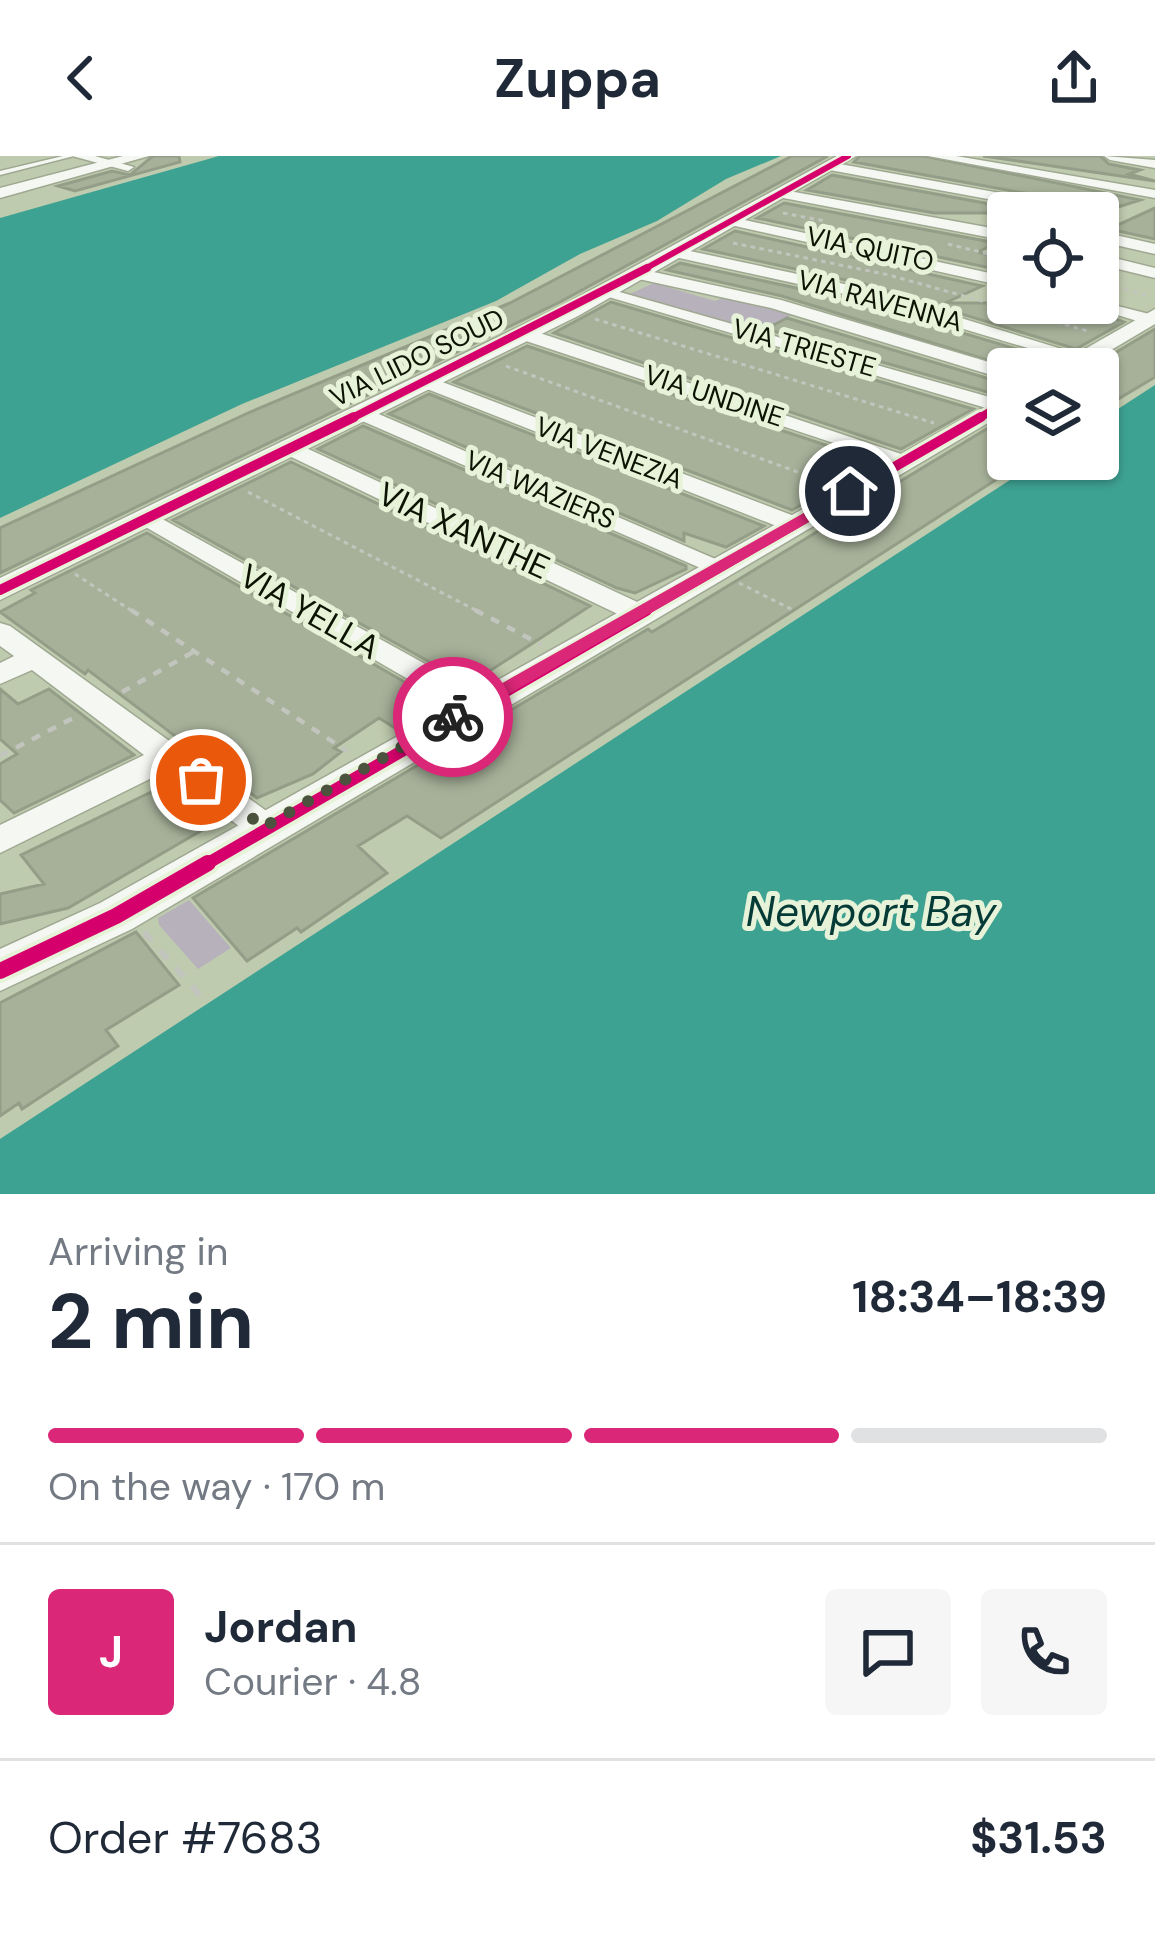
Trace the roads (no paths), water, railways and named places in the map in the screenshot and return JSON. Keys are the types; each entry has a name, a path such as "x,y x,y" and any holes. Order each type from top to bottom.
{"street":[{"path":"74,156 127,162"},
{"path":"934,156 1155,194"},
{"path":"1111,156 1155,164"},
{"path":"839,161 987,192"},
{"name":"VIA LIDO SOUD","path":"0,590 570,311 839,161"},
{"path":"0,193 127,162"},
{"path":"804,180 987,211"},
{"path":"778,194 987,232"},
{"name":"VIA QUITO","path":"742,214 987,276"},
{"path":"1119,241 1155,249"},
{"name":"VIA RAVENNA","path":"676,253 875,297 1027,348"},
{"path":"1119,264 1155,273"},
{"path":"640,274 775,304 987,387"},
{"name":"VIA TRIESTE","path":"608,291 987,389"},
{"path":"1119,307 1152,311"},
{"path":"1097,348 1152,311"},
{"name":"VIA UNDINE","path":"524,334 905,459"},
{"name":"VIA VENEZIA","path":"424,381 793,524"},
{"path":"0,971 116,916 474,704 957,430 987,408"},
{"name":"VIA WAZIERS","path":"360,413 718,569"},
{"name":"VIA XANTHE","path":"289,447 638,613"},
{"name":"VIA YELLA","path":"146,517 474,704"},
{"path":"0,632 264,827"},
{"path":"0,675 34,657"},
{"path":"0,840 169,756"}],"lane":[{"path":"0,173 74,156"}],"water":[{"path":"219,156 781,156 726,179 657,221 580,254 496,301 242,404 0,518 0,218"},
{"name":"Newport Bay","path":"1155,385 1155,1194 0,1194 0,1139 1010,480 1119,480 1119,408"}]}
